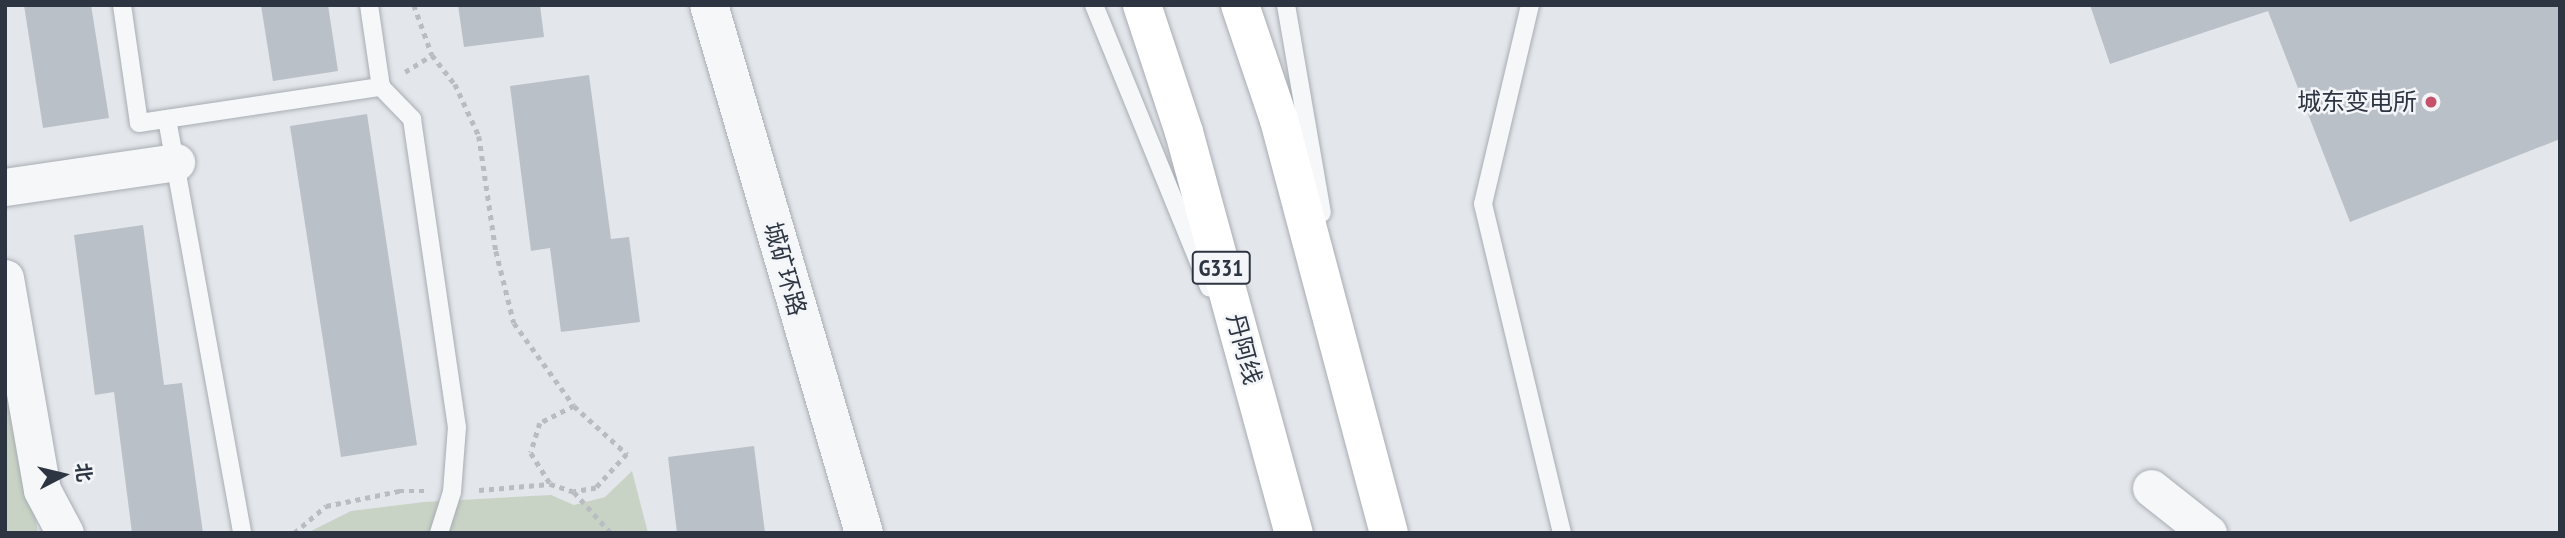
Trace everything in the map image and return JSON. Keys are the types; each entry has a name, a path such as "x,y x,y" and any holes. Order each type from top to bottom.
{"highway":[{"name":"丹阿线","path":"1142,5 1184,132 1294,533"},
{"path":"1240,5 1279,120 1389,533"}],"street":[{"name":"城矿环路","path":"709,5 864,533"},
{"path":"5,187 176,162"},
{"path":"5,278 42,490 65,533"},
{"path":"2151,488 2208,533"}],"lane":[{"path":"121,5 139,123 381,87"},
{"path":"369,5 381,87 412,119 457,427 452,492 439,533"},
{"path":"1094,5 1261,414"},
{"path":"1286,5 1355,406"},
{"path":"1530,5 1483,204 1562,533"},
{"path":"167,118 242,533"}],"path":[{"path":"294,533 326,506 399,491 452,492 550,484 574,492 596,488 627,454 574,406 514,323 496,251 479,136 455,84 432,55 414,5"},
{"path":"550,484 531,453 540,423 574,406"},
{"path":"574,492 611,533"}],"green space":[{"path":"5,356 38,532 39,533 5,533"},
{"path":"632,471 648,533 307,533 351,511 424,502 551,495 574,505 605,497"}],"building":[{"path":"24,5 91,5 109,118 43,128"},
{"path":"261,5 328,5 338,71 273,81"},
{"path":"458,5 540,5 544,37 464,47"},
{"name":"城东变电所","path":"2090,5 2559,5 2560,139 2350,222 2268,11 2110,64"},
{"path":"589,75 611,239 629,237 640,322 561,332 550,248 531,251 510,86"},
{"path":"367,114 417,445 341,457 290,126"},
{"path":"143,225 164,385 182,383 203,533 132,533 114,392 95,395 74,235"},
{"path":"754,446 765,533 677,533 668,457"}],"place":[{"name":"城东变电所","path":"2431,102"}]}
